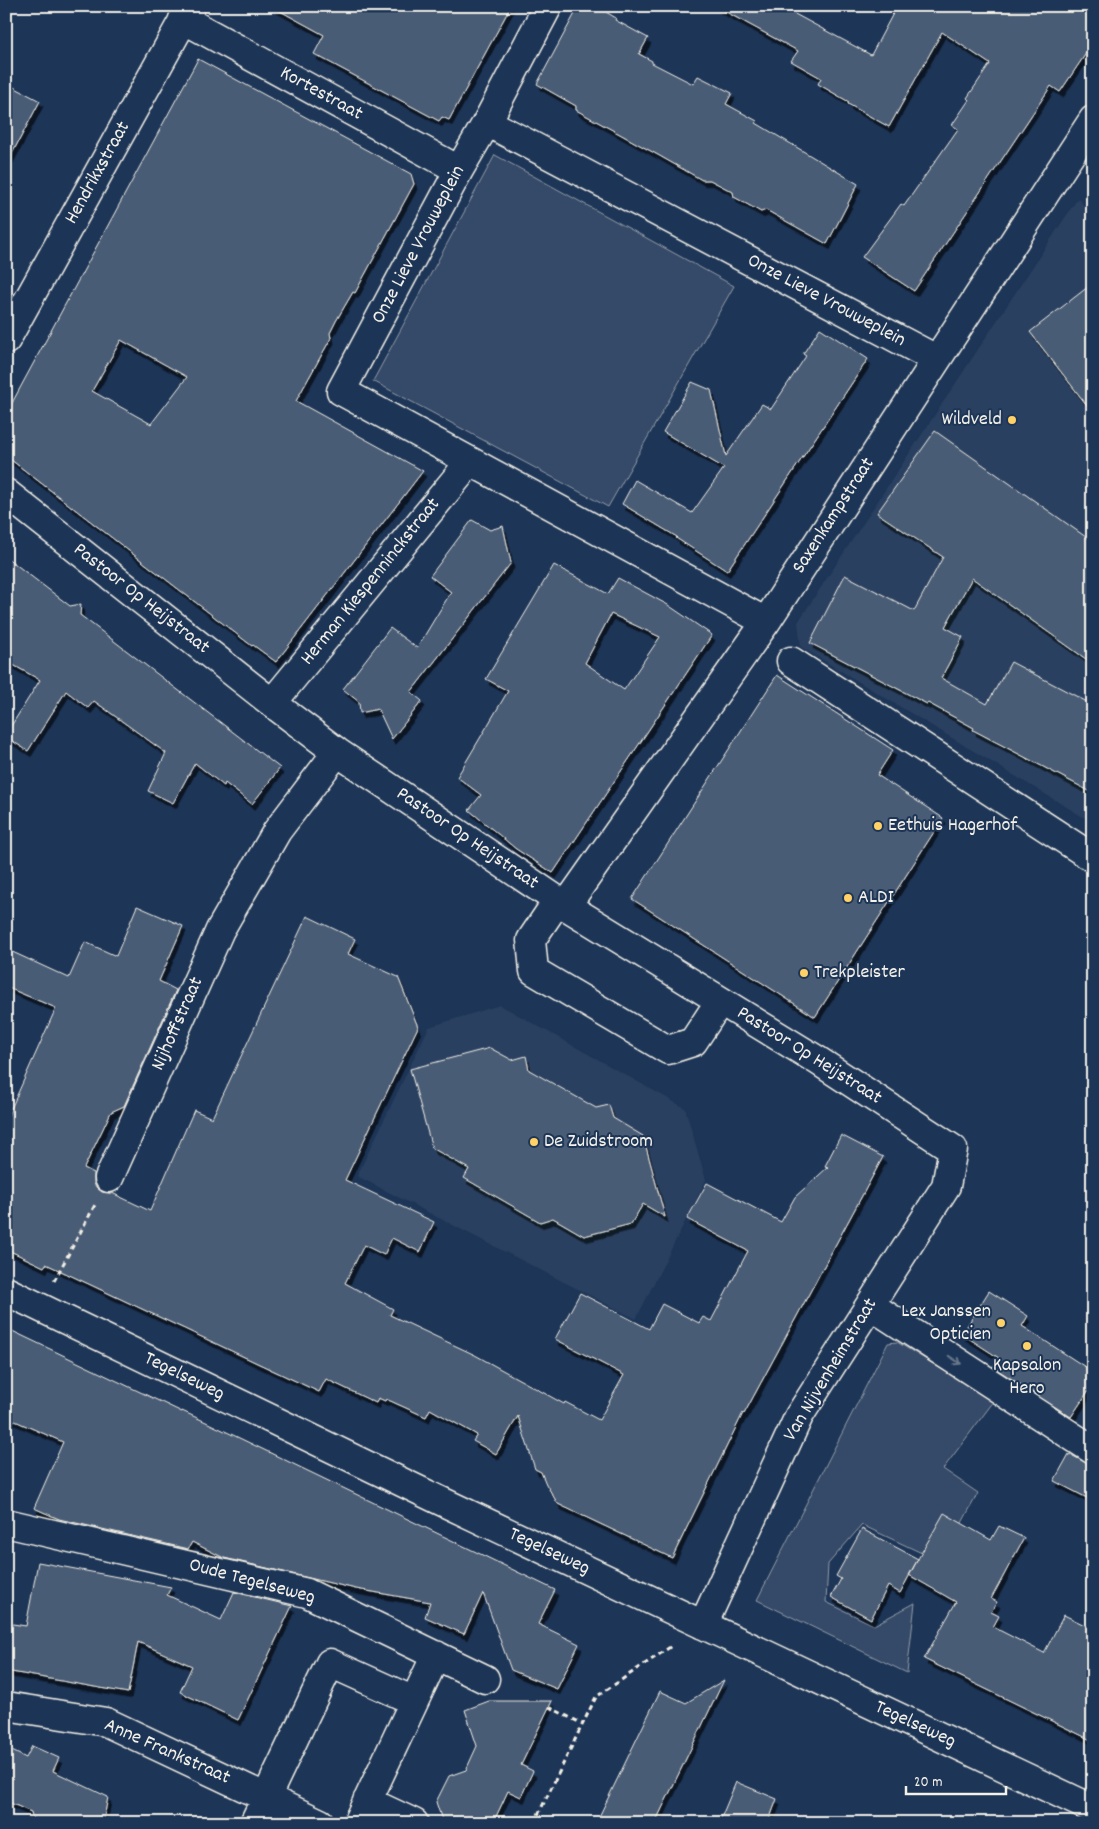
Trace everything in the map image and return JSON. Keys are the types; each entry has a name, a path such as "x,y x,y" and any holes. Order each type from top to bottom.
{"street":[{"path":"487,122 548,6"},
{"name":"Kortestraat","path":"187,13 459,170"},
{"name":"Hendrikxstraat","path":"6,340 187,13"},
{"name":"Saxenkampstraat","path":"720,1000 693,1042 668,1050 534,971 532,940 562,903 766,622 1093,120"},
{"name":"Onze Lieve Vrouweplein","path":"766,622 340,391 459,170 487,122 936,359"},
{"name":"Herman Kiespenninckstraat","path":"272,703 470,462"},
{"name":"Pastoor Op Heijstraat","path":"6,493 337,752 562,903 817,1060 953,1148"},
{"path":"791,661 1093,858"},
{"name":"Nijhoffstraat","path":"109,1178 220,930 277,831 337,752"},
{"name":"Van Nijvenheimstraat","path":"703,1625 799,1416 946,1186 953,1148"},
{"name":"Tegelseweg","path":"6,1292 1093,1810"},
{"path":"870,1305 1093,1450"},
{"name":"Oude Tegelseweg","path":"6,1523 307,1593 485,1679"},
{"path":"414,1823 362,1812 436,1655"},
{"path":"254,1823 330,1663 414,1702"},
{"name":"Anne Frankstraat","path":"6,1706 106,1722 320,1823"}],"path":[{"path":"40,1307 109,1178"},
{"path":"534,1823 596,1697 703,1625"},
{"path":"549,1707 583,1724"}],"shaded area":[{"path":"495,155 734,286 608,507 373,381"},
{"name":"Wildveld","path":"1078,198 1093,217 1093,823 801,647 798,622"},
{"name":"De Zuidstroom","path":"500,1005 685,1108 706,1180 636,1319 357,1176 429,1027"},
{"path":"897,1342 994,1401 943,1469 978,1493 941,1562 862,1525 828,1564 826,1602 874,1625 915,1603 907,1673 757,1600 888,1343"}],"building":[{"path":"271,6 511,6 449,120 442,117 439,121 314,54 324,35"},
{"path":"579,6 596,6 616,18 615,20 648,38 639,54 652,61 652,63 693,84 698,76 732,93 726,104 757,121 756,123 858,184 827,244 766,210 761,212 734,197 733,192 710,180 702,180 576,110 576,106 537,84"},
{"path":"715,6 780,6 871,55 897,6 1093,6 1093,43 1060,92 1051,86 914,291 862,257 901,204 904,206 958,129 952,125 969,100 967,98 990,64 942,32 889,127 848,104 849,102 818,84 821,78 791,61 798,51"},
{"path":"198,59 411,174 414,184 355,293 353,292 336,321 330,333 331,338 296,401 423,471 276,662 252,646 6,456 6,414","holes":["121,340 187,377 151,424 92,391"]},
{"path":"6,83 40,101 6,165"},
{"path":"1093,283 1093,413 1030,332"},
{"path":"820,328 868,359 727,571 677,537 622,504 635,480 692,513 724,468 663,432 692,382 711,390 726,456 762,404 771,409 806,356 803,354"},
{"path":"935,431 1093,542 1093,664 972,578 945,627 963,637 941,678 987,704 1011,662 1093,705 1093,793 973,730 974,728 928,703 810,643 845,575 914,611 943,557 877,513"},
{"path":"472,520 490,530 503,526 511,563 411,692 422,701 392,739 378,709 360,713 359,702 343,689 390,628 417,648 451,592 430,576"},
{"path":"6,557 70,606 81,604 80,615 280,768 252,804 225,783 224,786 195,763 173,803 148,791 166,753 94,701 88,708 66,691 28,751 6,737 6,734 40,680 6,661"},
{"path":"554,565 608,594 618,578 668,605 712,635 553,873 516,849 469,810 481,795 457,777 508,691 486,679","holes":["611,614 660,637 624,690 585,663"]},
{"path":"777,675 893,750 877,775 943,818 815,1017 632,899"},
{"path":"137,906 183,926 159,981 176,990 124,1106 111,1112 84,1168 94,1173 94,1184 97,1188 102,1192 112,1193 150,1211 194,1110 212,1118 307,916 355,939 348,954 398,977 418,1027 345,1180 434,1222 420,1252 392,1238 384,1255 364,1245 345,1283 393,1309 390,1315 475,1355 564,1404 565,1402 599,1420 624,1375 555,1339 580,1293 649,1329 662,1304 699,1323 703,1317 711,1321 748,1251 687,1219 707,1183 781,1222 795,1197 828,1167 825,1166 841,1135 883,1157 743,1413 672,1558 558,1504 541,1472 535,1469 518,1416 496,1454 473,1441 477,1435 430,1409 426,1417 386,1399 385,1401 378,1398 376,1403 326,1379 319,1392 46,1264 44,1267 6,1249 6,1120 56,1008 6,987 6,949 69,978 85,942 116,956"},
{"path":"490,1048 512,1060 526,1056 529,1070 596,1108 609,1105 613,1118 643,1136 665,1217 643,1204 631,1224 584,1236 553,1218 540,1222 464,1178 469,1169 432,1148 410,1069"},
{"path":"989,1291 1028,1316 1022,1326 1093,1372 1093,1384 1071,1417 993,1367 999,1358 962,1334"},
{"path":"6,1328 555,1590 538,1624 579,1644 557,1689 511,1670 483,1593 464,1634 425,1617 430,1602 356,1589 224,1558 192,1542 188,1549 59,1519 34,1508 63,1442 6,1417"},
{"path":"1069,1454 1093,1466 1093,1501 1054,1481"},
{"path":"944,1513 991,1540 999,1526 1024,1538 991,1599 997,1602 991,1612 999,1616 993,1627 1044,1653 1064,1615 1093,1629 1093,1741 924,1659 956,1602 909,1575"},
{"path":"862,1529 918,1559 900,1593 888,1586 871,1619 831,1597 841,1579 836,1576"},
{"path":"38,1562 171,1587 167,1595 221,1620 234,1592 292,1606 238,1720 180,1692 192,1666 138,1642 128,1693 6,1671 6,1623 26,1626"},
{"path":"724,1680 655,1823 596,1823 660,1691 686,1703"},
{"path":"489,1701 552,1701 521,1765 533,1771 521,1797 508,1791 493,1823 443,1823 436,1802 449,1776 466,1770 477,1746 465,1710"},
{"path":"32,1746 59,1758 53,1771 108,1797 103,1823 34,1823 31,1812 6,1801 6,1748 26,1758"},
{"path":"736,1782 777,1799 768,1823 719,1823"}],"place":[{"name":"Wildveld","path":"1012,420"},
{"name":"Eethuis Hagerhof","path":"878,826"},
{"name":"ALDI","path":"848,898"},
{"name":"Trekpleister","path":"804,973"},
{"name":"De Zuidstroom","path":"534,1142"},
{"name":"Lex Janssen Opticien","path":"1001,1323"},
{"name":"Kapsalon Hero","path":"1027,1346"}]}
